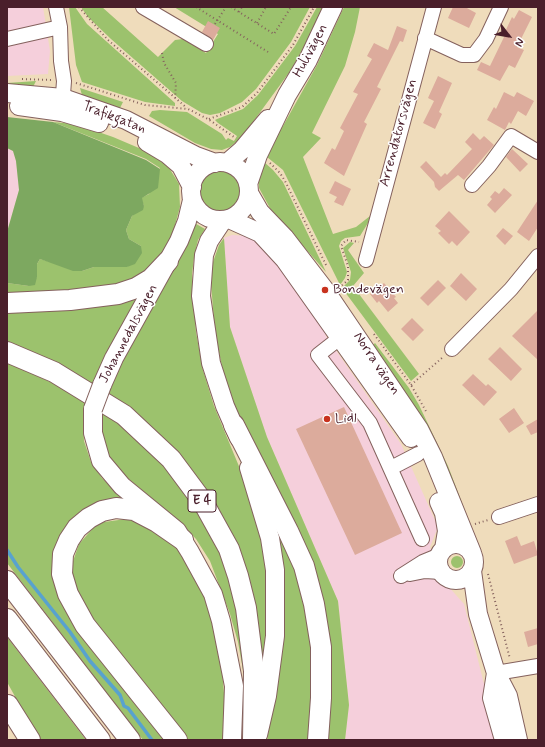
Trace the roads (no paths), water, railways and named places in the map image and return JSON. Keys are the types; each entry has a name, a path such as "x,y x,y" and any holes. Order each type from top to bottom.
{"highway":[{"path":"7,304 70,300 124,292 136,288 151,279 168,261"},
{"name":"E 4","path":"7,352 54,372 124,415 171,459 203,502 229,549 246,608 254,671 254,740"},
{"path":"234,425 288,531 304,566 314,604 321,647 321,698 318,740"},
{"path":"177,740 85,625 68,594 62,574 63,554 69,540 83,523 102,511 116,508 134,510 157,522 183,540"},
{"path":"7,581 130,740"},
{"path":"7,619 100,740"},
{"path":"7,704 14,740"},
{"path":"7,704 30,740"}],"main road":[{"name":"Hulivägen","path":"249,189 258,154 287,95 308,60 333,7"},
{"name":"Trafikgatan","path":"7,93 58,97 126,120 196,156 221,163"},
{"name":"Hulivägen","path":"221,163 242,150 287,95"},
{"name":"Trafikgatan","path":"7,104 58,97 101,123 146,142 167,154 180,166 192,193"},
{"path":"226,220 206,217 196,208 192,193 196,175 203,168 221,163 241,172 249,189 244,208 226,220 209,241 204,256 201,296 211,363 262,508 270,538 275,570 275,636 267,696 257,740"},
{"name":"Norra vägen","path":"249,189 260,212 285,238 325,290 419,429 433,457 472,562 478,614 496,673 508,696 518,740"},
{"name":"Johannedalsvägen","path":"192,193 187,221 168,261 114,358 102,385 93,410 92,432 101,461 122,486 166,520 177,531 213,594 221,621 234,686 232,740"},
{"name":"Norra vägen","path":"226,220 260,233 270,243 305,287 408,433 444,513 447,531 444,564 478,614"},
{"path":"461,545 472,562 464,579 444,564 449,546 461,545"},
{"name":"Norra vägen","path":"496,673 492,698 504,740"}],"street":[{"path":"56,7 60,26 61,61 58,97"},
{"path":"143,7 206,44"},
{"name":"Arrendatorsvägen","path":"366,260 434,7"},
{"path":"425,38 462,55 474,55 486,39 501,7"},
{"path":"7,39 60,26"},
{"path":"472,185 489,166 511,136 538,152"},
{"path":"452,349 511,289 538,256"},
{"path":"341,337 318,355 370,423 422,539"},
{"path":"391,468 418,454"},
{"path":"499,517 538,504"},
{"path":"496,673 538,666"}],"waterway":[{"path":"7,550 18,567 70,632 90,661 120,695 124,706 128,708 152,740"}],"place":[{"name":"Bondevägen","path":"325,290"},
{"name":"Lidl","path":"327,419"}]}
